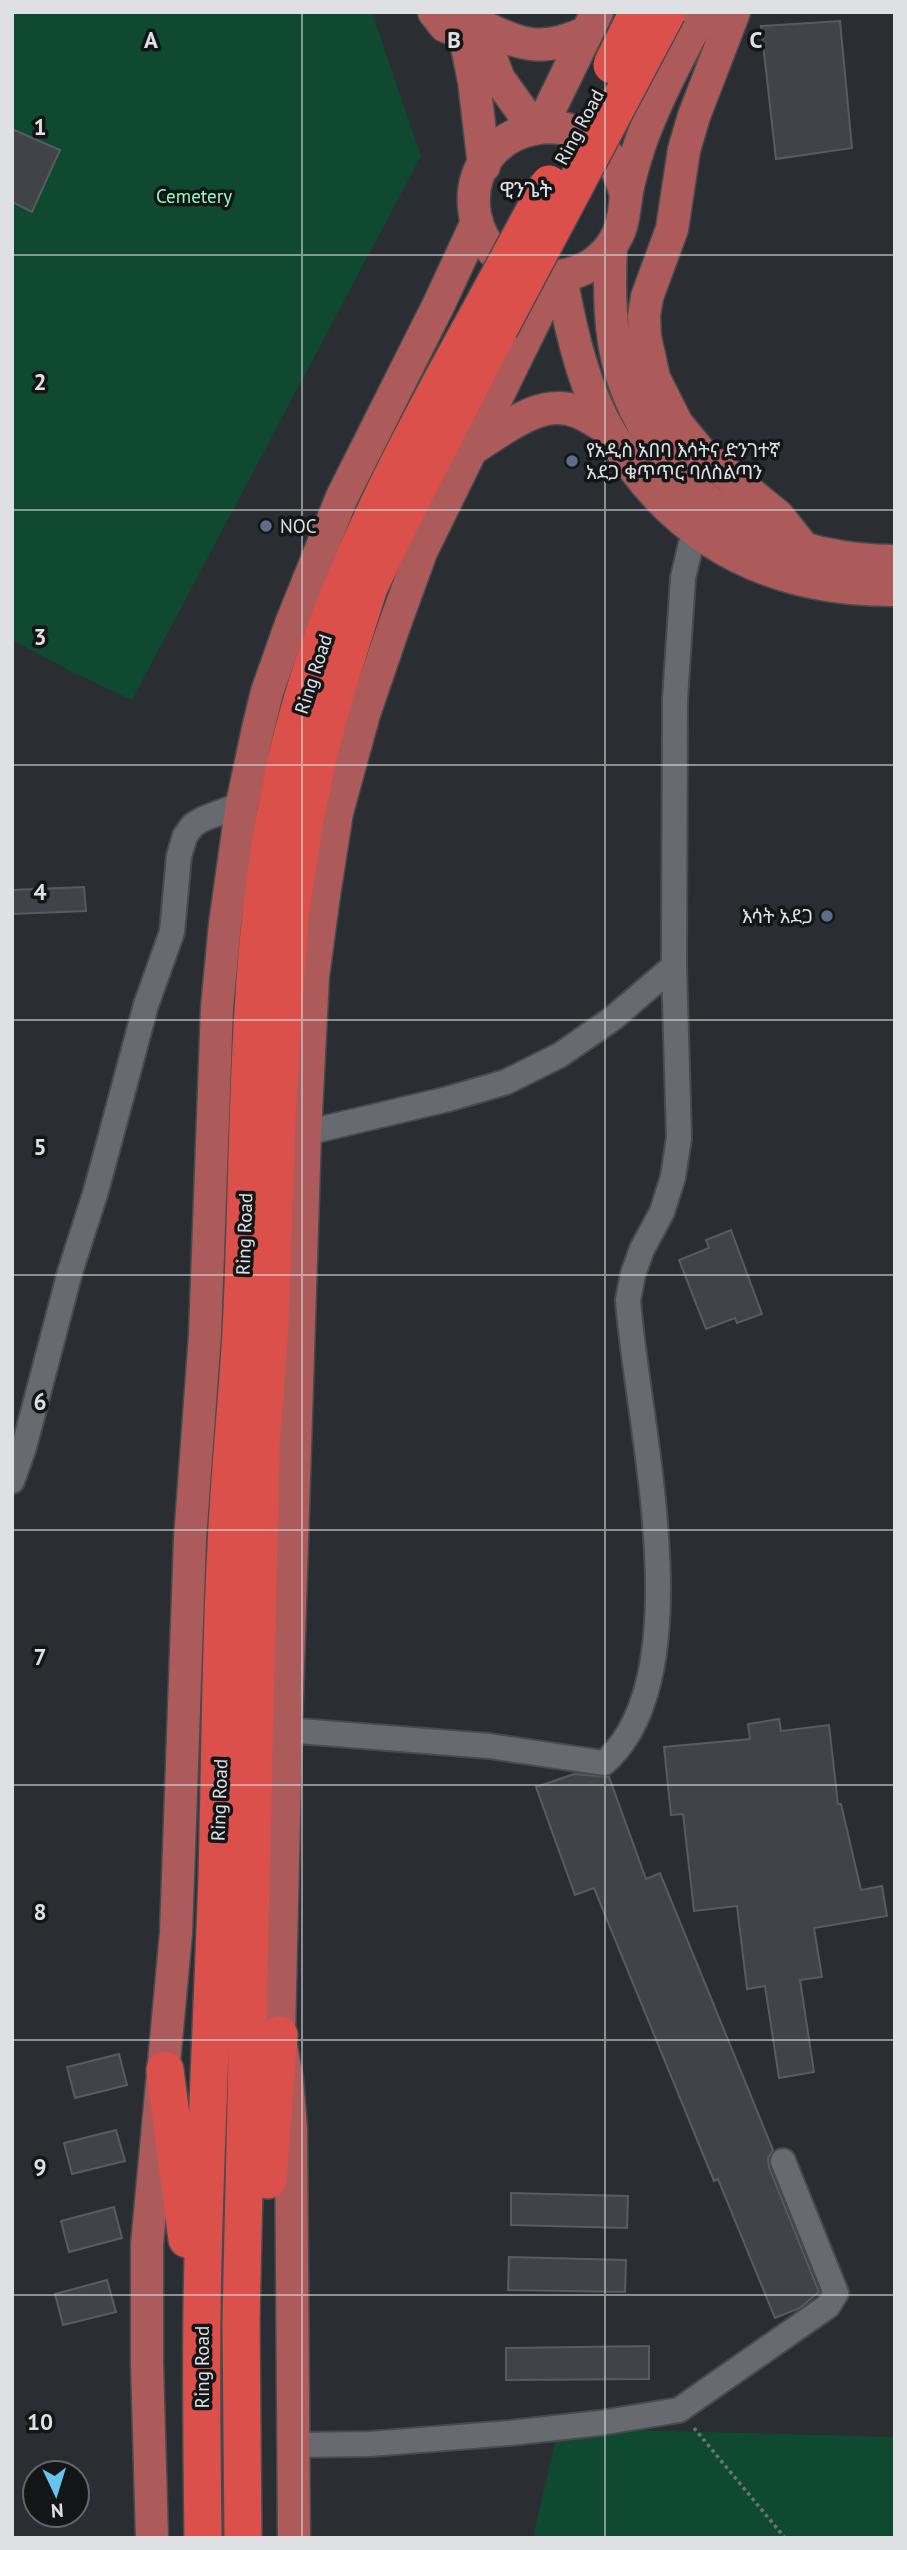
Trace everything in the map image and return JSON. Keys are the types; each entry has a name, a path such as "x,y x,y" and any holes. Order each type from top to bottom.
{"highway":[{"name":"Ring Road","path":"203,2538 202,2308 226,1547 241,1333 249,1047 264,876 278,802 306,687 354,561 439,386 638,12"},
{"name":"Ring Road","path":"243,2538 241,2320 261,1447 270,1326 283,1014 290,914 305,819 334,697 369,587 499,329 667,12"},
{"path":"241,2320 256,2289 279,2035"},
{"path":"165,2070 190,2258 202,2308"}],"main road":[{"path":"434,12 445,26 472,19 510,40 536,45 553,45 592,22"},
{"path":"626,196 615,163 604,149 575,131 558,127 537,128 505,142 484,166 475,193 477,222 493,252 506,264 521,272 538,277 558,277 581,271 598,261 620,231 639,147 654,108 702,12"},
{"path":"734,12 687,139 672,229 647,296 645,337 654,378 677,424 701,453 778,516 806,551"},
{"path":"472,19 499,79 537,128"},
{"path":"472,19 474,81 484,166"},
{"path":"537,128 592,22"},
{"name":"Ring Road","path":"152,2538 147,2245 176,1933 190,1539 205,1335 217,1008 225,924 242,804 267,692 291,624 342,497 477,222"},
{"path":"611,246 612,308 621,373 653,442 699,493 756,533 806,551 844,558 895,561"},
{"path":"558,277 587,378 607,428 656,495 694,531 743,561 796,580 841,589 895,590"},
{"path":"294,2538 291,2128 287,2079 279,2035 305,1133 313,975 337,812 364,714 397,616 422,552 558,277"},
{"path":"472,449 530,414 546,410 561,408 577,411 607,428"}],"street":[{"path":"286,1730 489,1746 604,1763 617,1751 639,1716 650,1685 659,1615 654,1502 628,1300 632,1274 662,1212 673,1177 679,1138 674,966 678,632 683,578 694,531"},
{"path":"12,1481 24,1447 70,1272 96,1191 146,1005 172,932 179,856 185,836 193,825 203,819 242,804"},
{"path":"305,1133 506,1082 570,1048 612,1019 674,966"},
{"path":"294,2445 370,2444 510,2433 600,2423 679,2410 828,2306 836,2293 783,2161"}],"path":[{"path":"679,2410 785,2538"}],"green space":[{"name":"Cemetery","path":"12,12 372,12 421,156 132,700 12,640"},
{"path":"558,2428 895,2437 895,2538 533,2538"}],"building":[{"path":"840,21 852,148 776,159 761,26"},
{"path":"12,129 60,150 32,212 12,202"},
{"path":"84,887 86,911 12,914 12,890"},
{"path":"731,1230 762,1314 737,1323 735,1318 706,1329 679,1260 709,1248 706,1240"},
{"path":"779,1719 781,1731 829,1725 838,1804 841,1804 861,1890 882,1886 887,1916 814,1928 822,1977 800,1980 814,2072 779,2078 765,1986 747,1989 737,1906 694,1911 683,1814 671,1815 664,1747 750,1739 748,1724"},
{"path":"574,1774 609,1777 646,1879 660,1873 773,2150 768,2158 769,2167 819,2292 800,2308 775,2318 718,2179 714,2181 594,1888 575,1895 536,1787"},
{"path":"119,2054 127,2085 75,2098 67,2067"},
{"path":"116,2130 125,2161 72,2174 64,2143"},
{"path":"511,2193 628,2196 627,2228 511,2225"},
{"path":"114,2207 122,2238 69,2252 61,2221"},
{"path":"509,2257 626,2260 625,2292 508,2290"},
{"path":"107,2280 116,2312 63,2325 55,2294"},
{"path":"649,2346 649,2379 506,2380 506,2348"}],"place":[{"name":"የአዲስ አበባ እሳትና ድንገተኛ አደጋ ቁጥጥር ባለስልጣን","path":"572,461"},
{"name":"NOC","path":"266,526"},
{"name":"እሳት አደጋ","path":"827,916"}],"district":[{"name":"ዊንጌት","path":"526,190"}]}
